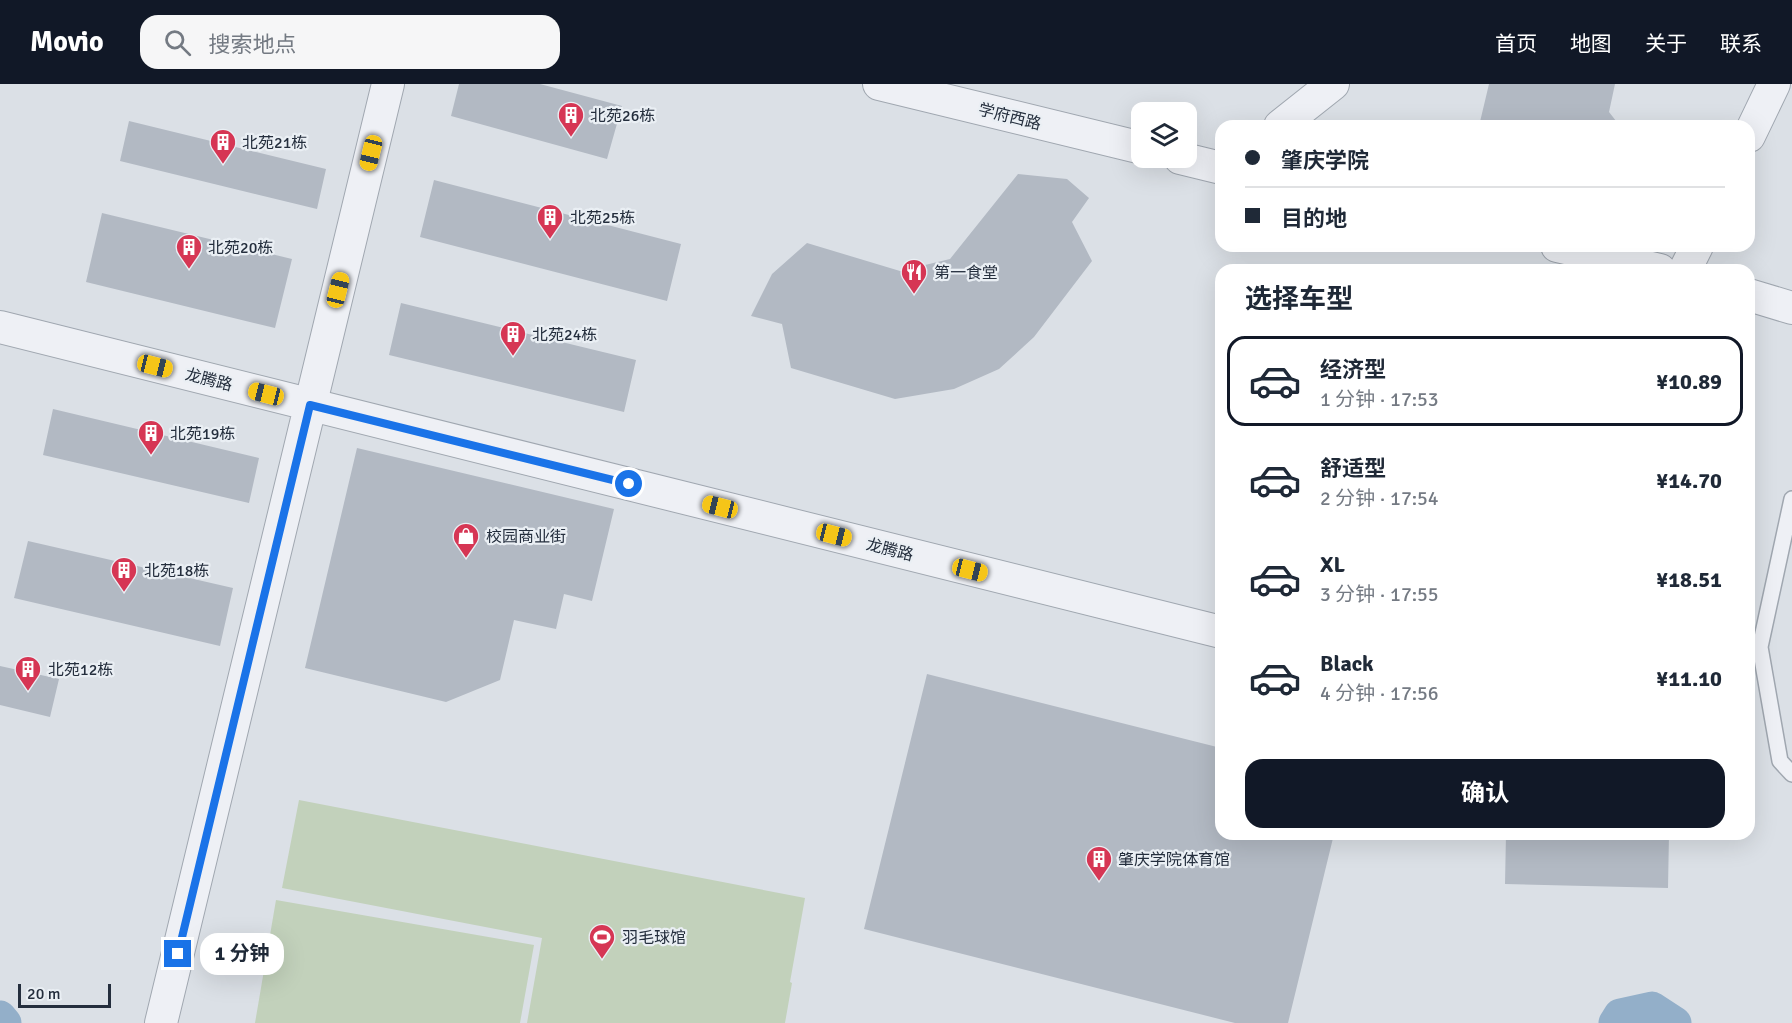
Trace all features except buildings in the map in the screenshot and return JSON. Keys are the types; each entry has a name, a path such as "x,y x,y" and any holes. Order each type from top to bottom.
{"street":[{"path":"161,1023 388,84"},
{"name":"学府西路","path":"879,84 1131,145"},
{"path":"1288,120 1333,84"},
{"path":"1755,124 1774,84"},
{"path":"1197,162 1215,167"},
{"path":"1583,252 1634,264"},
{"path":"1755,297 1792,308"},
{"name":"龙腾路","path":"0,327 1215,631"}],"lane":[{"path":"1792,499 1760,647 1780,762 1792,774"}],"green space":[{"path":"299,800 805,898 785,1023 527,1023 542,938 282,888"},
{"path":"276,900 534,945 520,1023 255,1023"}],"waterway":[{"path":"1615,1023 1620,1015 1652,1008 1675,1023"},
{"path":"0,1017 5,1023"}],"place":[{"name":"北苑26栋","path":"571,138"},
{"name":"北苑21栋","path":"223,165"},
{"name":"北苑25栋","path":"550,240"},
{"name":"北苑20栋","path":"189,270"},
{"name":"第一食堂","path":"914,295"},
{"name":"北苑24栋","path":"513,357"},
{"name":"北苑19栋","path":"151,456"},
{"name":"校园商业街","path":"466,559"},
{"name":"北苑18栋","path":"124,593"},
{"name":"北苑12栋","path":"28,692"},
{"name":"肇庆学院体育馆","path":"1099,882"},
{"name":"羽毛球馆","path":"602,960"}],"route":[{"path":"178,954 310,405 629,484"}]}
